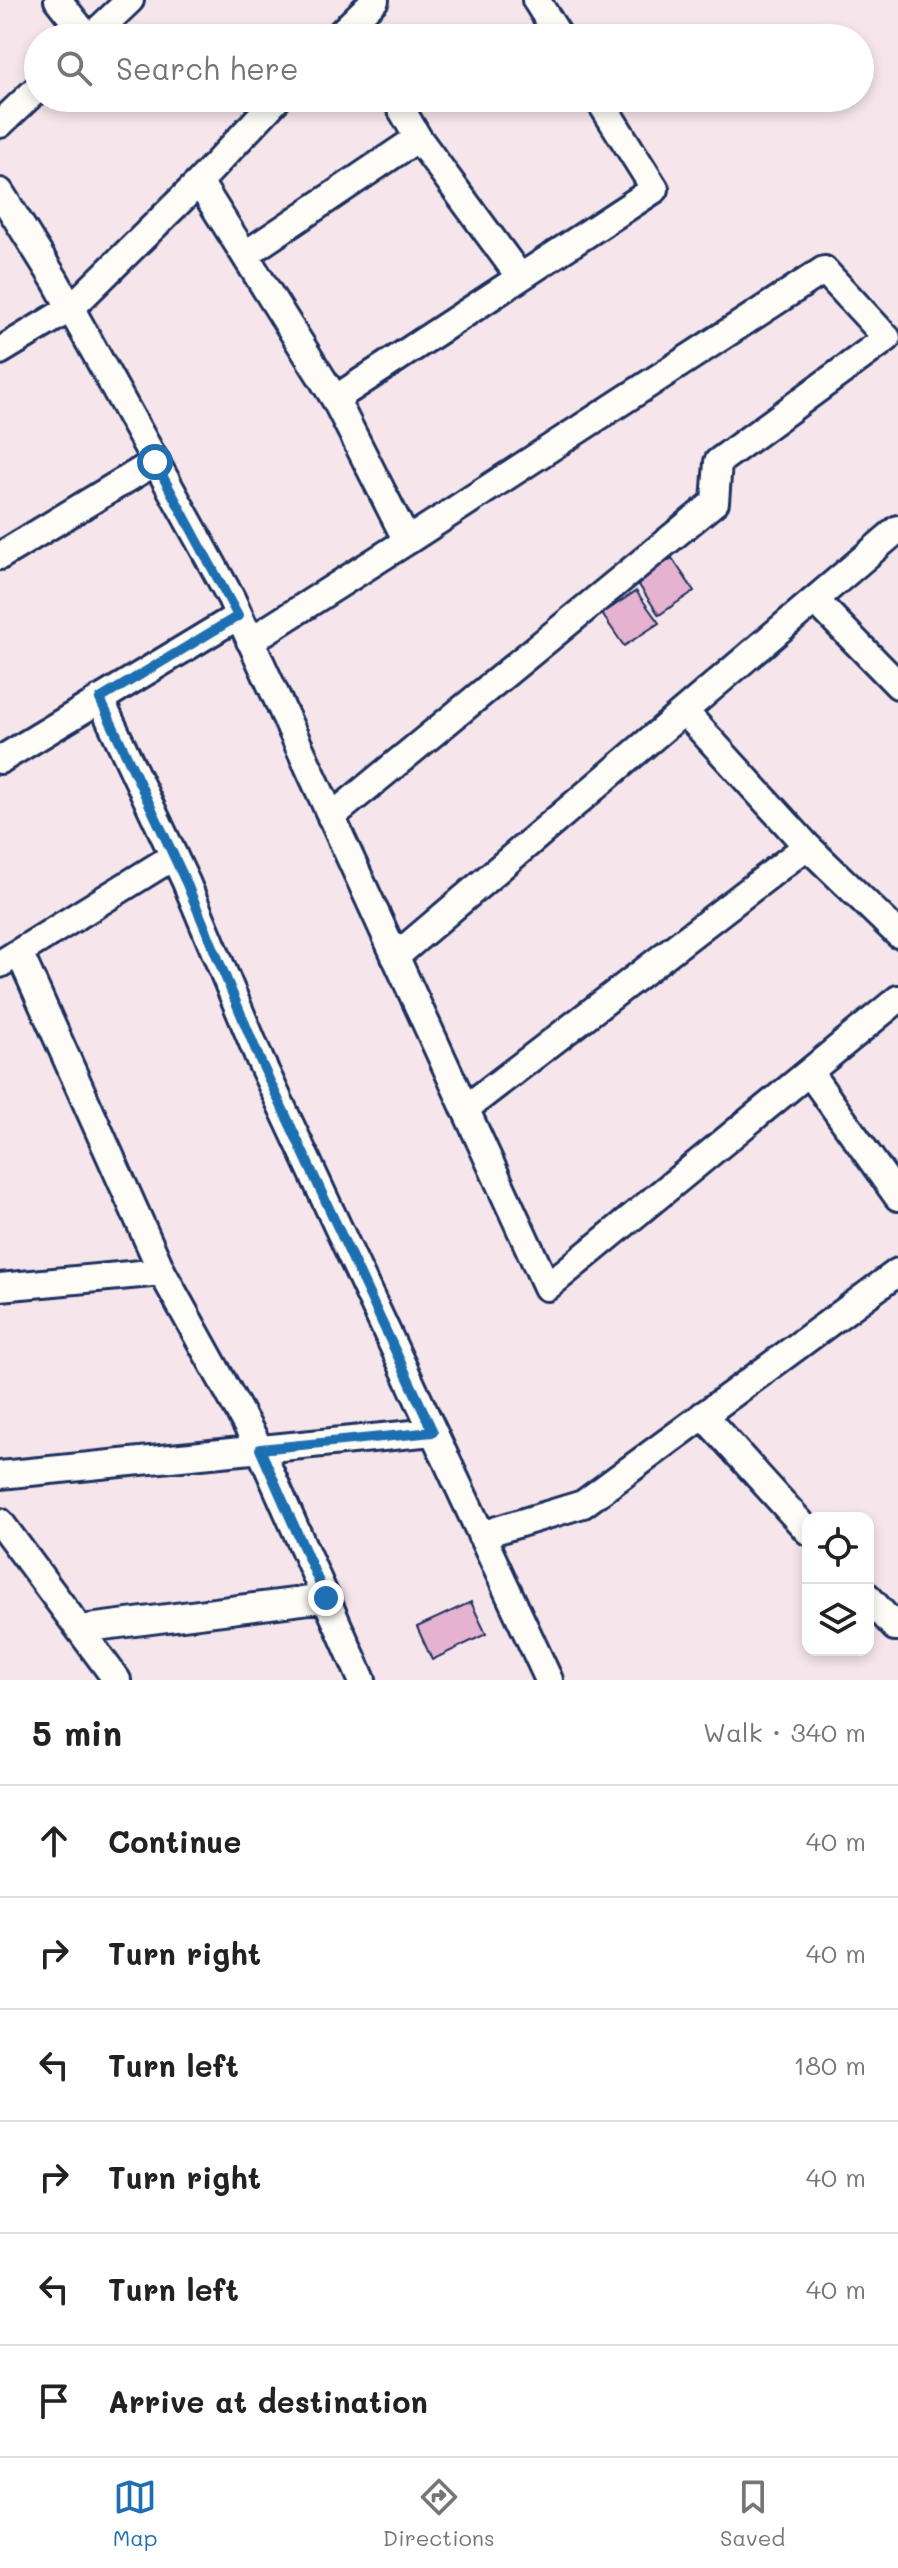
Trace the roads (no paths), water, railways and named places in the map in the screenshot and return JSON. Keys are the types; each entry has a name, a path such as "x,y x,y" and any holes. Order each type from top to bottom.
{"street":[{"path":"58,0 78,24"},
{"path":"104,24 130,0"},
{"path":"356,24 375,0"},
{"path":"536,0 551,24"},
{"path":"0,124 24,101"},
{"path":"0,351 71,308 199,182 265,112"},
{"path":"403,112 418,138 520,277"},
{"path":"335,399 655,189 607,112"},
{"path":"246,254 418,138"},
{"path":"199,182 335,399 407,541"},
{"path":"0,192 71,308 238,616 547,1287 898,999"},
{"path":"250,641 824,270 893,331 718,462 715,502 331,817"},
{"path":"0,556 155,462"},
{"path":"395,957 898,529"},
{"path":"815,600 898,685"},
{"path":"0,760 238,616"},
{"path":"100,699 174,856 260,1060 549,1680"},
{"path":"684,711 807,846 898,934"},
{"path":"465,1109 807,846"},
{"path":"174,856 9,958 162,1272 260,1449 362,1680"},
{"path":"809,1072 898,1197"},
{"path":"0,1287 162,1272"},
{"path":"481,1535 583,1504 898,1272"},
{"path":"703,1415 802,1524"},
{"path":"0,1475 433,1432"},
{"path":"0,1522 117,1680"},
{"path":"80,1629 326,1598"},
{"path":"874,1604 898,1627"}]}
